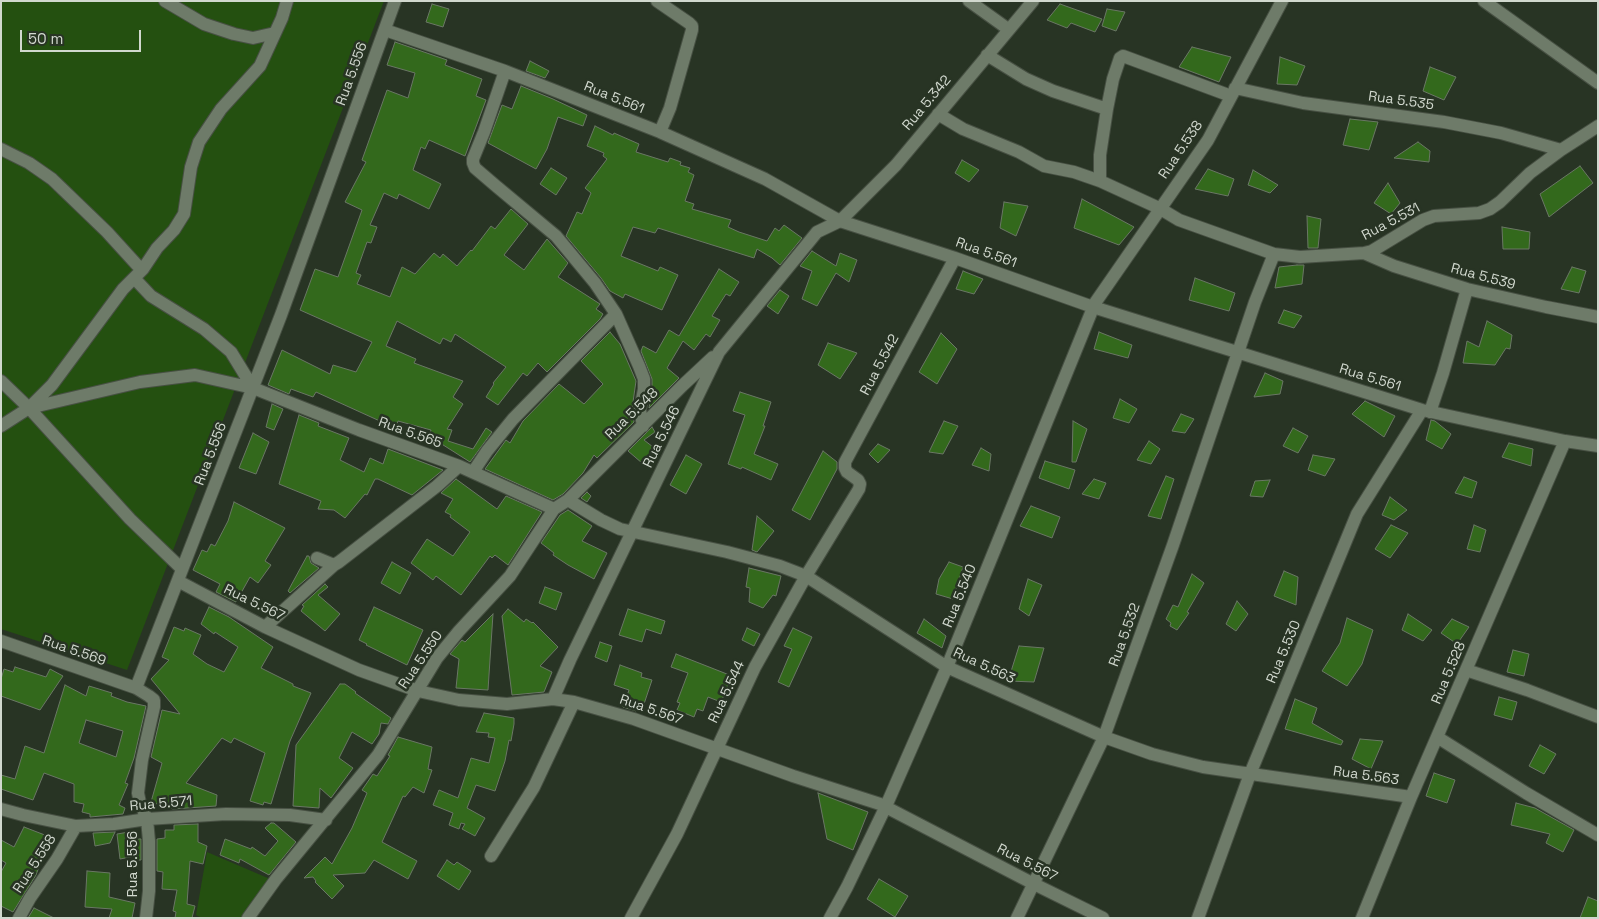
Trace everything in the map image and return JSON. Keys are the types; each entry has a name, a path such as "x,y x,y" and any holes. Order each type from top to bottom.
{"street":[{"path":"166,1 204,24 234,34 254,38 275,33"},
{"path":"1,426 29,408 52,385 123,289 138,274 157,248 174,230 184,214 191,167 199,142 221,109 260,66 282,18 287,1"},
{"name":"Rua 5.556","path":"146,918 149,841 147,819 138,793 142,760 154,700 136,688 254,388 395,1"},
{"path":"657,1 692,26 670,108 660,132"},
{"path":"969,1 1008,29"},
{"name":"Rua 5.342","path":"840,221 896,164 1033,1"},
{"name":"Rua 5.538","path":"1093,307 1159,208 1208,140 1282,1"},
{"path":"1484,1 1598,83"},
{"name":"Rua 5.561","path":"385,30 505,71 660,132 765,179 840,221 955,258 1167,331 1426,411 1565,441 1598,446"},
{"path":"987,55 1026,79 1053,91 1107,109 1100,155 1100,181"},
{"name":"Rua 5.535","path":"1107,109 1113,79 1120,58 1123,56 1233,92 1454,124 1501,133 1561,150"},
{"path":"505,71 473,163 496,186 556,236 595,283 616,314 644,379 640,410 643,426"},
{"name":"Rua 5.531","path":"938,114 963,129 1019,152 1044,166 1074,172 1100,181 1159,208 1178,220 1274,254 1300,257 1364,254 1423,220 1434,216 1479,213 1490,209 1530,173 1598,126"},
{"path":"1,149 28,162 52,179 107,232 137,265 138,274 151,296 204,329 231,352 254,388"},
{"name":"Rua 5.546","path":"553,699 719,352 817,232 840,221"},
{"path":"1239,352 1274,254"},
{"name":"Rua 5.539","path":"1364,254 1394,266 1466,289 1598,317"},
{"name":"Rua 5.542","path":"860,484 858,480 847,472 845,462 955,258"},
{"name":"Rua 5.530","path":"1198,918 1250,774 1358,514 1426,411 1443,374 1466,289"},
{"name":"Rua 5.540","path":"830,918 886,806 947,667 1093,307"},
{"path":"473,472 513,419 616,314"},
{"name":"Rua 5.548","path":"568,500 682,386 719,352"},
{"name":"Rua 5.532","path":"1017,918 1104,737 1173,545 1239,352"},
{"name":"Rua 5.565","path":"29,408 140,382 195,375 254,388 359,430 459,466 554,509"},
{"name":"Rua 5.567","path":"1,381 29,408 180,575 264,627 360,670 418,691 459,700 506,704 553,699 574,702 634,719 886,806 1103,918"},
{"name":"Rua 5.528","path":"1362,918 1411,798 1565,441"},
{"path":"264,627 334,565 437,486 459,466"},
{"name":"Rua 5.544","path":"631,918 677,834 756,667 860,484"},
{"name":"Rua 5.563","path":"568,500 620,529 727,552 780,566 806,576 947,667 1104,737 1152,754 1203,767 1411,798"},
{"name":"Rua 5.550","path":"248,918 276,879 378,755 442,651 510,576 554,509 568,500"},
{"path":"317,558 334,565"},
{"name":"Rua 5.569","path":"1,641 136,688"},
{"path":"1466,670 1527,690 1598,717"},
{"path":"492,856 534,787 574,702"},
{"path":"1437,737 1526,793 1598,835"},
{"name":"Rua 5.571","path":"1,809 76,826 226,814 290,815 326,820"},
{"name":"Rua 5.558","path":"19,918 76,826"}],"green space":[{"path":"1,1 384,1 127,670 1,629"},
{"path":"207,852 270,879 244,918 202,918 196,915"}],"building":[{"path":"432,4 449,9 443,27 426,22"},
{"path":"1060,4 1102,19 1095,32 1071,23 1067,28 1047,20"},
{"path":"1107,9 1125,12 1116,31 1102,26"},
{"path":"395,42 447,60 445,65 482,79 476,96 486,100 465,156 429,140 425,149 421,147 413,170 441,184 429,209 399,194 397,199 384,193 370,225 377,227 371,243 367,242 356,273 361,275 357,284 390,297 402,267 415,274 434,253 440,258 443,254 457,266 472,251 491,226 495,229 511,209 528,224 504,255 524,270 547,239 568,263 558,277 600,304 596,309 603,314 547,372 538,363 527,376 523,373 498,405 486,397 493,383 506,367 455,334 451,342 443,338 440,344 397,321 386,346 416,359 414,363 463,381 453,397 463,404 447,429 452,430 448,441 473,449 486,428 492,432 470,462 429,436 431,430 398,421 396,427 316,392 313,397 291,389 289,394 268,385 282,350 330,374 333,365 356,372 372,342 300,310 315,269 338,277 362,210 345,202 366,162 362,160 387,90 408,98 415,73 387,65"},
{"path":"1192,47 1231,57 1219,82 1179,67"},
{"path":"1280,57 1305,66 1297,85 1277,84"},
{"path":"530,61 549,71 545,78 526,71"},
{"path":"1430,67 1456,77 1444,100 1423,91"},
{"path":"521,86 587,115 583,126 558,117 547,149 536,169 488,143 502,105 512,109"},
{"path":"1350,119 1378,122 1369,150 1343,145"},
{"path":"595,126 613,135 614,133 639,144 636,152 668,162 670,158 681,162 680,165 690,168 688,172 694,175 685,201 694,204 692,209 731,220 728,227 767,241 775,228 779,231 784,225 802,238 780,265 757,249 754,258 658,228 655,233 633,227 621,256 658,271 660,267 678,275 662,310 625,294 623,298 610,291 566,236 577,212 582,214 591,193 585,188 607,159 603,156 604,153 587,146"},
{"path":"1418,142 1430,151 1429,162 1394,158"},
{"path":"962,160 979,170 969,182 955,173"},
{"path":"1580,166 1593,183 1549,217 1540,194"},
{"path":"551,168 567,178 556,195 540,184"},
{"path":"1208,169 1234,179 1228,196 1195,189"},
{"path":"1253,170 1278,185 1270,193 1248,185"},
{"path":"1388,183 1400,203 1391,214 1374,203"},
{"path":"1082,199 1134,227 1119,245 1074,228"},
{"path":"1004,202 1028,206 1016,236 1000,228"},
{"path":"1307,216 1321,219 1318,248 1308,248"},
{"path":"1502,227 1530,232 1529,249 1503,249"},
{"path":"812,251 836,266 840,253 857,260 849,282 836,273 817,306 802,299 812,271 800,266"},
{"path":"1304,265 1302,284 1275,288 1279,267"},
{"path":"1572,267 1586,271 1579,293 1561,289"},
{"path":"719,269 739,282 730,296 726,294 712,316 720,320 710,337 706,334 694,350 683,341 667,368 679,378 649,408 652,379 641,351 643,346 656,353 669,330 679,336"},
{"path":"963,271 983,279 974,294 956,289"},
{"path":"1195,278 1235,293 1229,311 1189,300"},
{"path":"780,290 789,296 778,314 767,306"},
{"path":"1284,310 1302,316 1294,328 1278,323"},
{"path":"1487,321 1512,335 1510,349 1506,348 1495,365 1463,363 1467,341 1479,347"},
{"path":"610,332 620,344 636,381 632,409 634,422 597,458 594,455 583,473 563,494 553,500 485,469 506,440 510,443 523,421 559,384 584,404 603,384 581,361"},
{"path":"1099,332 1132,345 1128,358 1094,349"},
{"path":"941,333 957,349 937,384 919,372"},
{"path":"828,343 857,353 840,379 818,365"},
{"path":"1265,373 1283,381 1280,394 1254,397"},
{"path":"740,392 771,402 763,426 765,426 754,454 778,464 771,480 742,467 741,469 728,464 745,415 733,411"},
{"path":"1120,399 1137,409 1129,423 1113,418"},
{"path":"1365,401 1395,416 1384,437 1352,414"},
{"path":"272,404 283,409 274,430 266,427"},
{"path":"1181,414 1194,419 1185,433 1172,431"},
{"path":"299,415 319,423 318,426 349,438 340,460 364,472 370,458 383,464 388,449 443,470 412,495 375,479 367,495 365,494 345,518 334,510 318,509 321,501 279,484"},
{"path":"1431,420 1451,434 1442,449 1426,440"},
{"path":"944,421 958,426 943,454 929,452"},
{"path":"1073,421 1087,429 1076,462 1072,462"},
{"path":"652,427 655,432 644,440 653,447 642,463 628,451"},
{"path":"1293,428 1308,436 1298,453 1283,446"},
{"path":"253,433 269,442 256,474 239,468"},
{"path":"1149,441 1160,449 1151,464 1137,460"},
{"path":"1509,443 1533,449 1531,466 1502,457"},
{"path":"878,444 890,450 878,463 869,454"},
{"path":"981,448 991,454 989,471 972,465"},
{"path":"823,451 837,462 837,469 810,520 792,510"},
{"path":"686,455 702,464 686,494 670,485"},
{"path":"1313,455 1335,459 1325,476 1308,470"},
{"path":"1045,461 1075,470 1069,489 1039,478"},
{"path":"1166,476 1174,479 1161,519 1148,516"},
{"path":"1464,477 1477,482 1472,498 1455,493"},
{"path":"456,479 497,509 506,496 542,512 508,565 495,555 492,558 490,556 461,595 436,576 433,580 411,563 427,539 453,556 470,532 445,512 453,499 441,493"},
{"path":"1094,479 1106,483 1099,499 1082,494"},
{"path":"1270,480 1263,497 1250,496 1255,481"},
{"path":"587,492 591,496 587,502 581,498"},
{"path":"1390,497 1407,510 1394,520 1382,515"},
{"path":"234,502 285,528 265,561 271,565 258,583 250,577 236,602 216,592 220,584 193,570 202,550 207,552 211,544 215,546 228,521"},
{"path":"1031,506 1060,517 1052,538 1020,526"},
{"path":"568,510 592,526 582,541 607,553 594,579 553,555 554,553 541,543 560,515"},
{"path":"757,516 774,531 757,552 752,550"},
{"path":"1391,525 1408,533 1390,558 1375,549"},
{"path":"1474,525 1486,530 1480,552 1467,549"},
{"path":"307,556 309,556 311,563 319,568 290,593 288,591"},
{"path":"392,562 411,573 400,594 381,583"},
{"path":"949,562 963,567 953,599 936,594 939,579"},
{"path":"749,568 781,576 776,596 773,595 763,608 749,602 750,588 746,587"},
{"path":"1284,571 1298,577 1296,605 1274,596"},
{"path":"1192,574 1204,583 1187,612 1189,613 1177,630 1170,626 1171,623 1166,619 1173,605 1178,607"},
{"path":"1028,579 1042,585 1029,616 1019,609"},
{"path":"325,584 328,587 318,595 340,614 325,631 301,611 304,606 302,605"},
{"path":"545,587 562,593 556,610 539,603"},
{"path":"1237,601 1248,614 1236,631 1226,624"},
{"path":"209,607 229,617 273,647 261,668 293,684 293,686 311,693 290,741 271,804 264,802 263,805 250,801 265,753 234,738 231,743 222,738 186,783 217,795 216,806 173,809 151,802 162,763 151,757 162,710 180,714 151,679 169,660 162,657 174,627 184,631 185,628 201,635 193,654 207,664 224,672 238,647 215,632 214,634 201,624"},
{"path":"374,607 423,630 407,665 359,640"},
{"path":"508,609 524,622 526,619 533,622 558,647 540,666 552,672 544,692 512,695 502,616"},
{"path":"628,609 665,621 661,634 646,629 642,642 619,635"},
{"path":"493,614 488,690 456,688 459,659 450,654 462,640 465,642"},
{"path":"1408,614 1432,630 1423,641 1402,630"},
{"path":"1347,618 1373,630 1362,664 1347,686 1322,671 1340,643"},
{"path":"924,619 946,636 942,648 917,633"},
{"path":"1452,619 1469,627 1457,644 1441,633"},
{"path":"747,628 760,634 754,646 742,640"},
{"path":"793,628 812,637 789,687 778,682 792,649 784,646"},
{"path":"600,642 612,646 607,662 595,657"},
{"path":"1019,646 1044,648 1034,682 1008,681"},
{"path":"1513,650 1529,654 1524,676 1507,672"},
{"path":"676,654 732,676 721,702 708,697 703,711 697,709 694,717 677,710 680,703 677,702 688,673 671,667"},
{"path":"620,665 642,673 641,677 652,680 644,704 638,702 636,711 623,707 629,690 614,685"},
{"path":"15,667 46,677 50,669 63,676 40,710 1,696 1,679 4,669 13,672"},
{"path":"340,684 345,684 391,718 388,724 381,723 379,734 372,744 352,732 339,758 353,768 331,798 320,788 319,808 293,806 296,745"},
{"path":"65,685 86,696 89,686 112,693 111,696 127,702 146,706 134,758 125,783 128,784 119,805 125,808 123,814 90,817 90,814 82,812 84,804 74,802 74,784 44,773 33,800 1,789 1,775 15,779 25,746 44,753","holes":["86,720 123,731 116,757 79,743"]},
{"path":"1499,697 1517,702 1512,720 1494,715"},
{"path":"1295,699 1317,708 1312,723 1343,741 1341,745 1285,729"},
{"path":"484,713 514,718 514,724 511,741 509,740 505,761 495,791 476,785 467,808 485,818 475,836 462,829 465,824 461,823 459,829 449,825 453,813 433,805 439,790 458,798 471,758 489,763 495,738 488,737 489,733 476,732"},
{"path":"398,737 432,747 428,769 432,770 424,793 413,787 405,797 403,796 382,842 417,861 408,879 374,860 365,873 333,875 344,886 332,899 315,882 313,877 304,878 325,857 332,864 352,828 367,793 362,790 373,774 377,776 390,756 388,755"},
{"path":"1360,739 1383,741 1371,769 1352,759"},
{"path":"1540,745 1556,754 1544,774 1529,766"},
{"path":"1434,773 1455,780 1447,803 1426,796"},
{"path":"818,793 868,812 853,850 827,839"},
{"path":"1516,803 1535,808 1574,830 1563,852 1546,843 1550,834 1511,825"},
{"path":"274,823 296,842 269,875 240,859 239,863 220,855 225,839 251,849 252,847 265,856 278,841 265,828"},
{"path":"198,824 198,842 207,846 203,864 190,861 187,904 195,906 192,918 175,918 176,912 173,911 177,890 162,889 163,872 157,871 157,839 165,838 165,830 174,830 174,825"},
{"path":"24,827 50,837 36,875 13,912 1,906 1,872 6,863 1,860 1,840 14,847"},
{"path":"135,831 137,839 141,839 141,860 135,860 136,856 120,859 117,834"},
{"path":"115,832 110,843 95,846 93,833"},
{"path":"447,860 454,865 457,862 471,871 459,890 437,876"},
{"path":"87,871 110,873 109,897 135,903 132,918 109,918 112,909 85,907"},
{"path":"879,879 908,896 895,917 867,899"},
{"path":"1588,897 1598,901 1598,918 1580,918"},
{"path":"34,908 54,918 28,918"}]}
